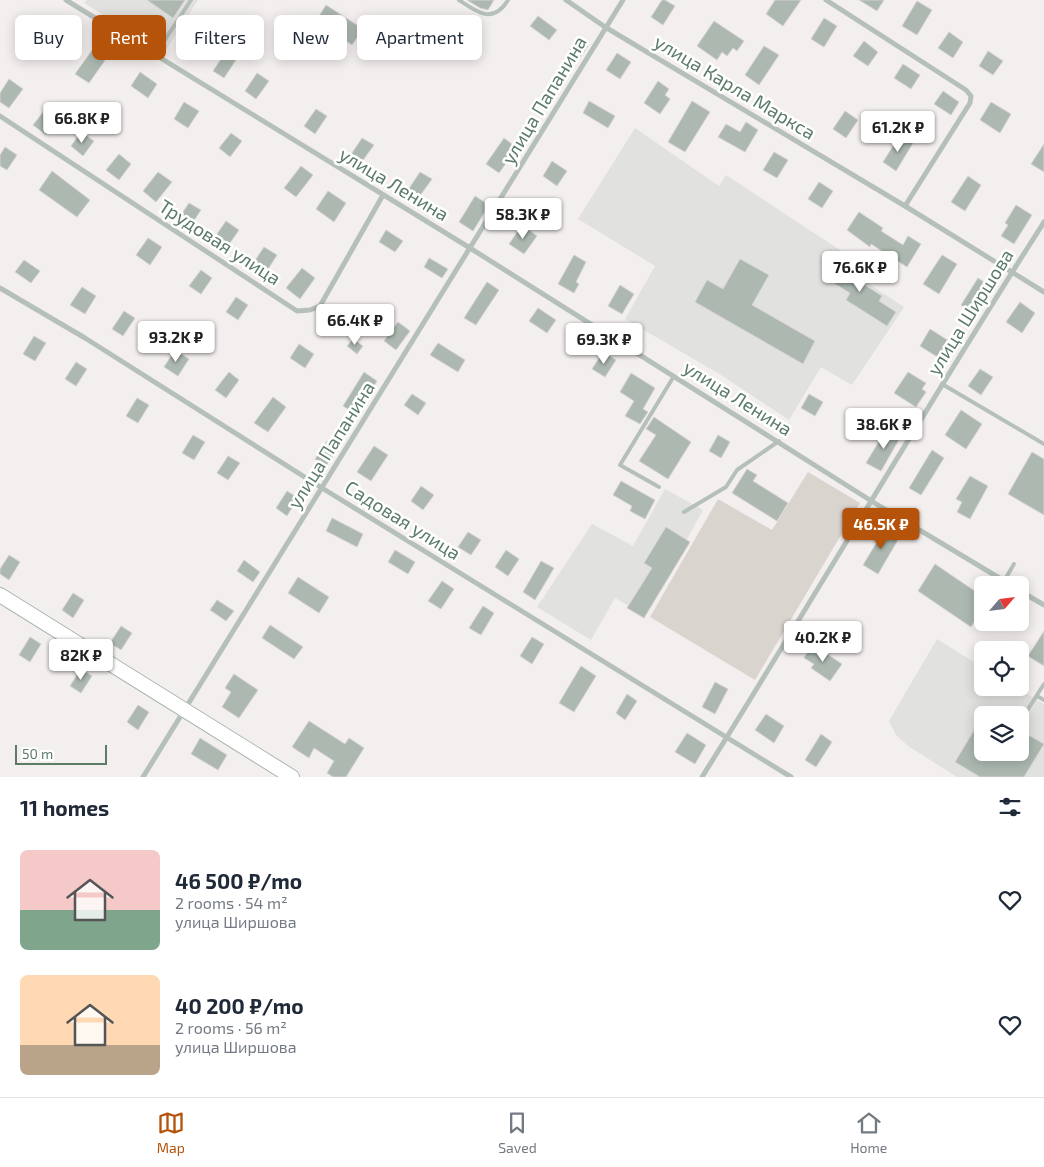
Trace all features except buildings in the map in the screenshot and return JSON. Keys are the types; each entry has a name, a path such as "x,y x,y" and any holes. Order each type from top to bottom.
{"street":[{"name":"улица Ленина","path":"66,0 92,16"},
{"name":"улица Карла Маркса","path":"566,0 605,27 905,206 1044,292"},
{"name":"улица Папанина","path":"143,777 623,0"},
{"path":"826,0 966,90 971,96 970,103 905,206"},
{"path":"836,6 840,0"},
{"name":"улица Ленина","path":"163,60 470,248 779,441 872,502 996,576"},
{"name":"Трудовая улица","path":"0,116 297,311 310,310 320,306 383,195"},
{"name":"улица Ширшова","path":"702,777 872,502 942,384 1044,222"},
{"name":"Садовая улица","path":"0,288 85,338 322,488 791,777"},
{"path":"0,595 292,777"},
{"path":"1029,597 1044,606"}],"lane":[{"path":"166,38 191,0"},
{"path":"459,0 480,14 489,15 505,6 508,0"},
{"path":"659,487 620,465 674,376"},
{"path":"942,384 1044,444"},
{"path":"684,512 726,487 737,470 779,441"},
{"path":"1007,576 1014,564"},
{"path":"1029,707 1044,684"},
{"path":"1036,696 1044,700"}],"shaded area":[{"path":"87,0 198,0 188,15 176,15 176,34 166,50 166,15 103,15 84,3"},
{"path":"635,128 719,186 726,175 875,273 869,284 904,307 852,385 821,367 789,420 721,375 625,319 655,266 578,219"},
{"path":"808,472 860,503 755,680 650,617 718,499 772,530"},
{"path":"665,489 703,510 645,615 615,598 591,640 537,607 592,524 633,546"},
{"path":"937,639 974,662 974,696 1029,695 1044,704 1044,777 957,777 908,746 896,735 889,721"}]}
